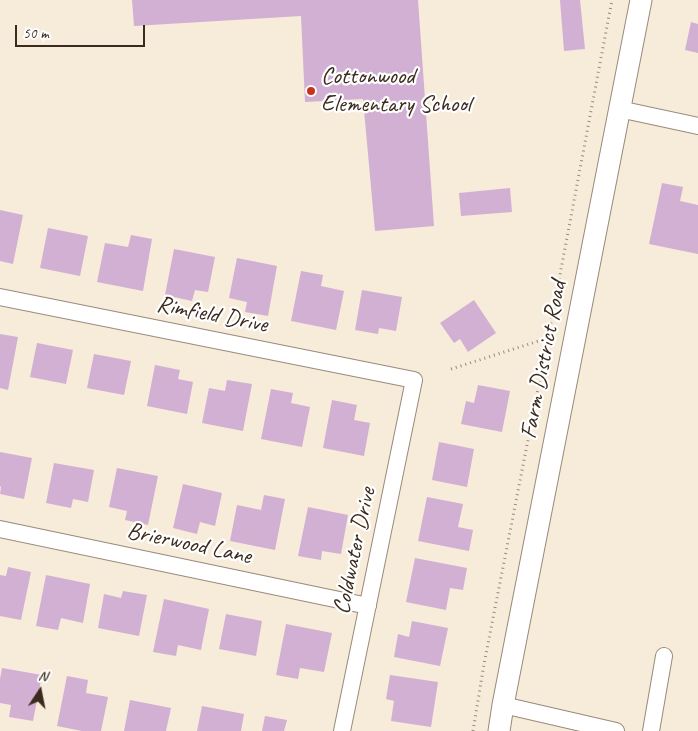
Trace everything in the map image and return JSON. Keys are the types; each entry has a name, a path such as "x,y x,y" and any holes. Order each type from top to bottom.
{"street":[{"name":"Farm District Road","path":"499,731 502,705 641,0"},
{"path":"619,109 698,126"},
{"name":"Rimfield Drive","path":"0,297 414,380"},
{"name":"Coldwater Drive","path":"342,731 414,380"},
{"name":"Brierwood Lane","path":"0,529 368,606"},
{"path":"651,731 664,656"},
{"path":"502,705 616,731"}],"path":[{"path":"473,731 484,664 612,0"},
{"path":"451,369 548,338"}],"building":[{"path":"132,0 418,0 434,226 375,231 363,99 305,102 301,16 134,26"},
{"path":"560,0 580,0 585,49 564,51"},
{"path":"691,22 698,24 698,53 685,50"},
{"path":"662,183 683,187 680,201 698,205 698,254 649,244"},
{"path":"510,188 512,212 461,216 459,193"},
{"path":"0,210 23,215 13,264 0,261"},
{"path":"48,228 88,236 80,276 40,268"},
{"path":"131,235 152,239 143,291 97,282 105,243 128,247"},
{"path":"174,249 215,257 208,292 195,290 192,301 165,295"},
{"path":"237,258 277,266 268,316 245,312 247,302 229,298"},
{"path":"301,271 323,275 321,286 344,291 336,330 291,321"},
{"path":"362,290 402,297 396,331 379,328 378,334 355,330"},
{"path":"474,300 496,333 468,352 460,339 454,343 440,323"},
{"path":"0,334 18,337 8,390 0,388"},
{"path":"37,343 73,350 66,384 30,377"},
{"path":"94,354 131,361 124,395 87,388"},
{"path":"155,365 180,370 178,379 193,382 187,414 147,406"},
{"path":"227,380 252,384 243,431 202,423 209,388 225,391"},
{"path":"478,385 510,391 502,432 461,424 466,401 474,403"},
{"path":"271,389 293,393 291,403 310,407 302,447 261,439"},
{"path":"332,400 357,405 354,420 370,423 364,456 323,448"},
{"path":"439,442 474,449 467,487 432,480"},
{"path":"0,452 32,458 24,499 0,494"},
{"path":"54,463 94,470 88,502 73,499 71,508 46,503"},
{"path":"117,468 158,476 148,525 125,520 127,511 109,507"},
{"path":"183,484 222,493 215,526 200,522 197,534 173,528"},
{"path":"264,495 285,499 275,550 230,541 237,505 261,510"},
{"path":"427,497 463,504 458,527 473,530 469,551 418,541"},
{"path":"308,507 348,515 341,554 322,551 321,560 298,556"},
{"path":"415,558 467,568 463,590 450,588 446,610 406,602"},
{"path":"8,567 31,572 21,620 0,616 0,575 6,576"},
{"path":"46,575 90,584 83,623 61,618 58,630 36,626"},
{"path":"123,591 147,595 139,636 98,628 104,594 121,598"},
{"path":"164,599 209,609 201,650 178,645 176,656 153,652"},
{"path":"226,614 262,621 256,656 219,649"},
{"path":"412,621 448,628 440,666 394,657 398,634 409,637"},
{"path":"286,624 332,633 324,672 300,668 298,679 276,675"},
{"path":"2,668 42,675 33,721 9,717 11,705 0,703"},
{"path":"390,675 438,682 431,727 391,721 394,701 386,699"},
{"path":"67,676 88,680 86,693 108,697 101,731 82,731 57,726"},
{"path":"130,700 171,708 166,731 124,731"},
{"path":"202,706 244,714 241,731 197,731"},
{"path":"265,716 287,720 284,731 262,731"}],"place":[{"name":"Cottonwood Elementary School","path":"311,91"}]}
